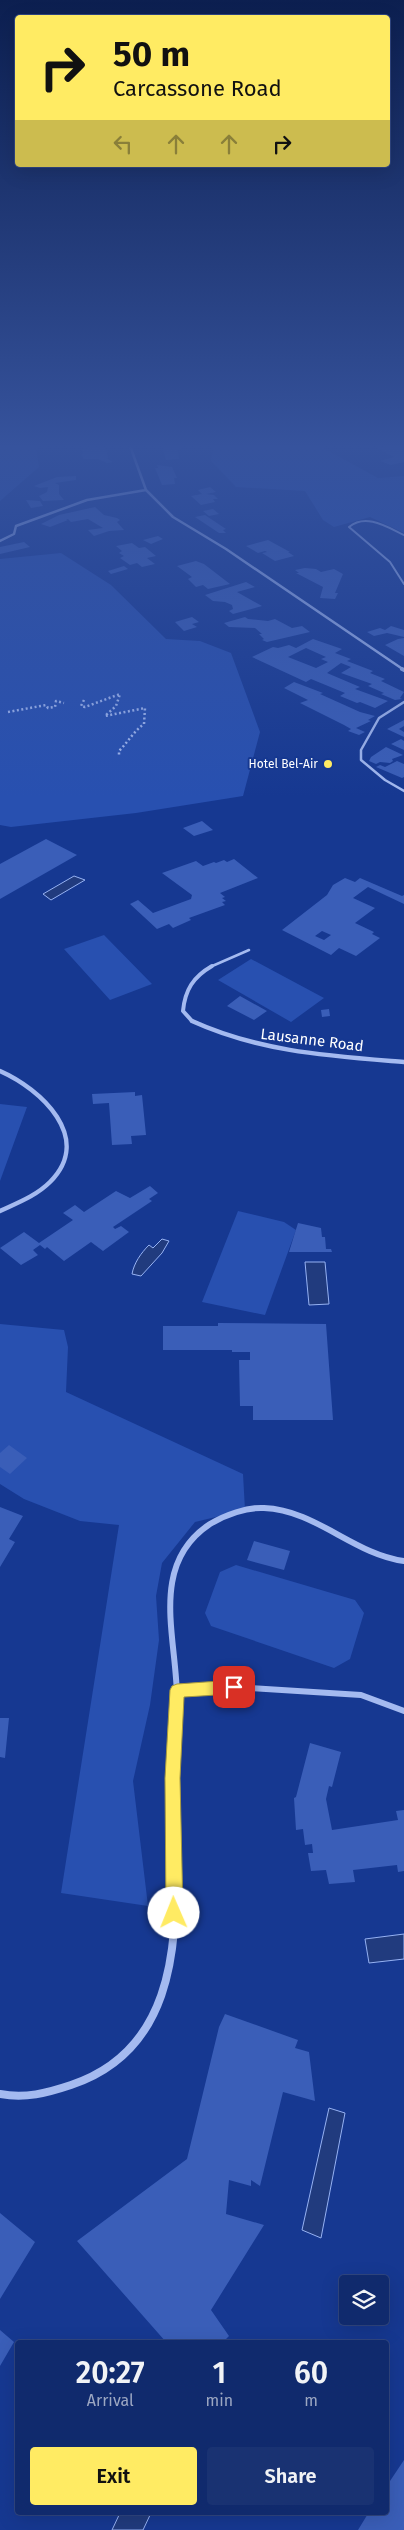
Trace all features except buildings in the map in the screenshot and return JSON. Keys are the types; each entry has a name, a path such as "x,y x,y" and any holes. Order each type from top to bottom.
{"street":[{"path":"244,561 404,670"},
{"name":"Lausanne Road","path":"192,1021 215,1034 280,1052 404,1062"},
{"path":"0,1071 18,1077 47,1103 64,1126 67,1150 53,1180 22,1202 0,1211"},
{"path":"0,2094 41,2094 91,2078 129,2050 154,2017 169,1979 174,1913 173,1778 177,1690 170,1590 177,1561 195,1538 217,1520 245,1510 277,1508 302,1514 352,1542 394,1560 404,1561"},
{"path":"177,1690 234,1687 361,1695 404,1712"}],"lane":[{"path":"389,561 404,584"},
{"path":"404,702 379,718 361,750 361,760 404,791"},
{"path":"192,1021 182,1011 182,1000 186,987 202,970 249,950"}],"path":[{"path":"84,700 81,706 85,707 120,694 120,700 116,706 105,716 145,708 144,724 135,730 131,739 122,746 119,750 119,756"},
{"path":"8,712 46,705 48,708 55,707 56,701 64,703"}],"shaded area":[{"path":"0,561 74,561 111,585 166,639 200,641 231,653 260,732 243,796 136,813 11,827 0,825"},
{"path":"74,876 85,880 51,900 43,894"},
{"path":"104,935 152,984 110,1000 64,949"},
{"path":"251,959 324,998 291,1022 218,980"},
{"path":"0,1104 27,1107 0,1181"},
{"path":"238,1211 284,1222 296,1230 265,1315 202,1302"},
{"path":"162,1239 169,1241 162,1253 141,1276 132,1274 136,1262 143,1251 149,1245 153,1248"},
{"path":"305,1262 325,1262 329,1304 309,1305"},
{"path":"0,1324 64,1330 68,1347 66,1392 243,1474 245,1510 195,1522 162,1563 156,1596 159,1640 150,1705 133,1781 148,1906 61,1893 119,1525 80,1521 24,1499 0,1484"},
{"path":"236,1565 355,1600 364,1613 350,1659 334,1668 211,1626 205,1613 220,1572"},
{"path":"404,1934 404,1959 369,1963 365,1939"},
{"path":"329,2108 345,2113 321,2238 302,2230"},
{"path":"119,2515 150,2515 143,2530 112,2530"}],"place":[{"name":"Hotel Bel-Air","path":"328,764"}],"route":[{"path":"174,1913 173,1778 177,1690 234,1687"}]}
